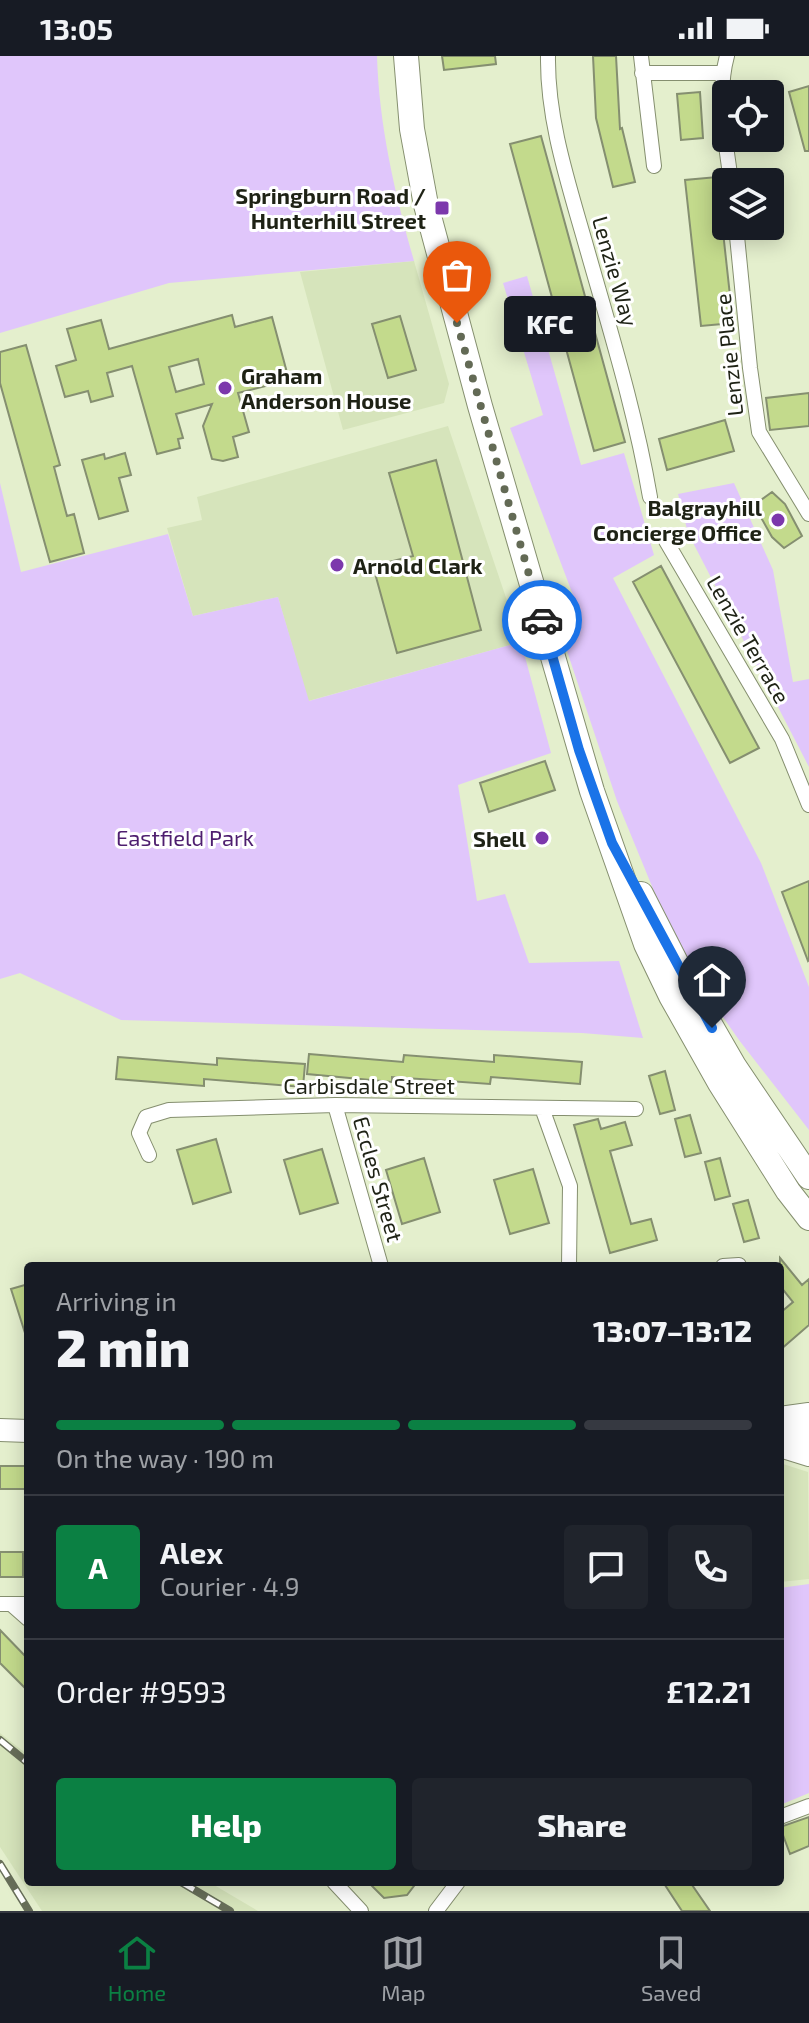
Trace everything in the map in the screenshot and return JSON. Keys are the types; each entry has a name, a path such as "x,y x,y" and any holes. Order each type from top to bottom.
{"main road":[{"path":"406,56 412,129 430,220 480,406 592,791 646,944 691,1037 788,1191 809,1218"},
{"path":"612,843 734,1066 809,1177"},
{"path":"734,1066 809,1149"},
{"path":"784,1418 809,1415"},
{"path":"784,1427 809,1434"},
{"path":"0,1430 24,1431"},
{"path":"784,1447 809,1455"}],"street":[{"name":"Lenzie Way","path":"548,56 554,119 573,200 639,430 650,497"},
{"path":"641,56 654,166"},
{"path":"727,56 722,73 729,168"},
{"path":"642,73 722,73"},
{"name":"Lenzie Place","path":"737,240 759,432 809,514"},
{"name":"Lenzie Terrace","path":"666,541 782,739 809,805"},
{"name":"Carbisdale Street","path":"149,1155 139,1133 146,1117 169,1110 335,1105 636,1109"},
{"name":"Eccles Street","path":"335,1105 380,1262"},
{"path":"542,1108 570,1186 569,1262"},
{"path":"6,1604 24,1616"},
{"path":"784,1815 809,1806"},
{"path":"338,1886 361,1911"},
{"path":"436,1911 455,1886"}],"shaded area":[{"path":"414,261 449,384 444,403 343,430 300,272"},
{"name":"Arnold Clark","path":"448,426 521,642 308,701 278,597 193,616 167,528 202,520 197,497"},
{"path":"784,1464 808,1472 809,1579 784,1582"},
{"path":"0,1733 24,1752 24,1884 0,1847"},
{"path":"26,1886 216,1886 258,1911 42,1911"}],"green space":[{"path":"0,56 377,56 389,160 414,261 169,283 0,333"},
{"path":"527,276 581,465 624,453 654,555 613,578 761,863 809,987 809,1130 739,1040 681,957 617,801 563,639 579,611 510,428 543,415 503,283"},
{"name":"Eastfield Park","path":"0,483 21,572 168,534 193,616 278,597 309,701 521,642 551,753 458,785 477,901 505,894 529,963 619,961 643,1038 582,1033 121,1020 20,973 0,979"},
{"path":"734,483 773,570 793,682 809,679 809,767 688,533 678,494"},
{"path":"809,1584 809,1793 784,1803 784,1587"}],"building":[{"path":"442,56 495,56 496,64 444,70"},
{"path":"593,56 616,56 620,129 635,182 613,187 596,118"},
{"path":"809,86 809,151 805,151 789,92"},
{"path":"700,92 703,138 681,140 677,94"},
{"path":"541,136 625,442 594,451 510,144"},
{"path":"712,177 712,240 724,240 733,323 701,326 685,180"},
{"name":"Graham Anderson House","path":"232,315 235,327 272,317 289,380 238,393 249,432 233,437 238,457 223,461 212,459 203,426 212,404 176,414 183,438 178,439 180,448 157,454 132,366 107,373 113,396 91,402 88,391 65,397 56,366 76,360 67,329 101,320 109,349","holes":["198,359 204,384 176,392 169,367"]},
{"path":"400,316 416,370 388,378 372,324"},
{"path":"26,345 60,465 54,467 67,516 74,514 84,553 50,562 0,383 0,352"},
{"path":"809,393 809,426 770,430 766,398"},
{"path":"725,420 734,451 667,470 659,439"},
{"path":"125,453 131,475 119,478 128,511 99,519 82,460 104,454 105,459"},
{"path":"436,460 481,630 397,653 373,566 413,556 389,473"},
{"name":"Balgrayhill Concierge Office","path":"772,492 785,504 802,536 784,548 772,537 754,505"},
{"path":"661,566 759,748 730,763 633,582"},
{"path":"545,761 555,790 489,812 480,783"},
{"path":"809,881 809,960 808,961 782,892"},
{"path":"309,1054 403,1062 404,1055 494,1062 494,1055 582,1062 580,1084 491,1077 490,1084 392,1077 392,1082 307,1074"},
{"path":"118,1057 217,1065 217,1058 305,1064 303,1087 204,1079 204,1086 116,1079"},
{"path":"665,1071 675,1110 660,1114 649,1076"},
{"path":"690,1115 701,1153 685,1157 675,1119"},
{"path":"598,1119 601,1129 625,1122 632,1145 610,1151 631,1224 651,1219 657,1240 610,1253 574,1125"},
{"path":"216,1139 231,1192 193,1204 177,1150"},
{"path":"322,1149 338,1203 300,1214 284,1160"},
{"path":"424,1158 440,1212 402,1224 386,1170"},
{"path":"720,1158 730,1196 715,1200 705,1162"},
{"path":"533,1169 549,1223 510,1234 494,1180"},
{"path":"748,1200 759,1238 744,1242 733,1204"},
{"path":"784,1263 802,1285 809,1279 809,1325 784,1347 784,1310 793,1302 784,1291"},
{"path":"24,1285 24,1330 11,1289"},
{"path":"0,1466 24,1466 24,1489 0,1489"},
{"path":"0,1552 23,1552 23,1577 0,1577"},
{"path":"0,1630 24,1655 24,1687 0,1663"},
{"path":"809,1817 809,1846 790,1854 784,1838 784,1826"},
{"path":"372,1886 414,1886 407,1895 384,1898"},
{"path":"666,1886 693,1886 710,1911 682,1911"}],"railway":[{"path":"0,1740 24,1760"},
{"path":"0,1864 29,1911"},
{"path":"188,1886 230,1911"}],"way so far":[{"path":"457,323 542,620"}],"place":[{"name":"Springburn Road / Hunterhill Street","path":"442,208"},
{"name":"KFC","path":"457,323"},
{"name":"Graham Anderson House","path":"225,388"},
{"name":"Balgrayhill Concierge Office","path":"778,520"},
{"name":"Arnold Clark","path":"337,565"},
{"name":"Shell","path":"542,838"}],"route":[{"path":"542,620 579,750 612,843 712,1028"}]}
